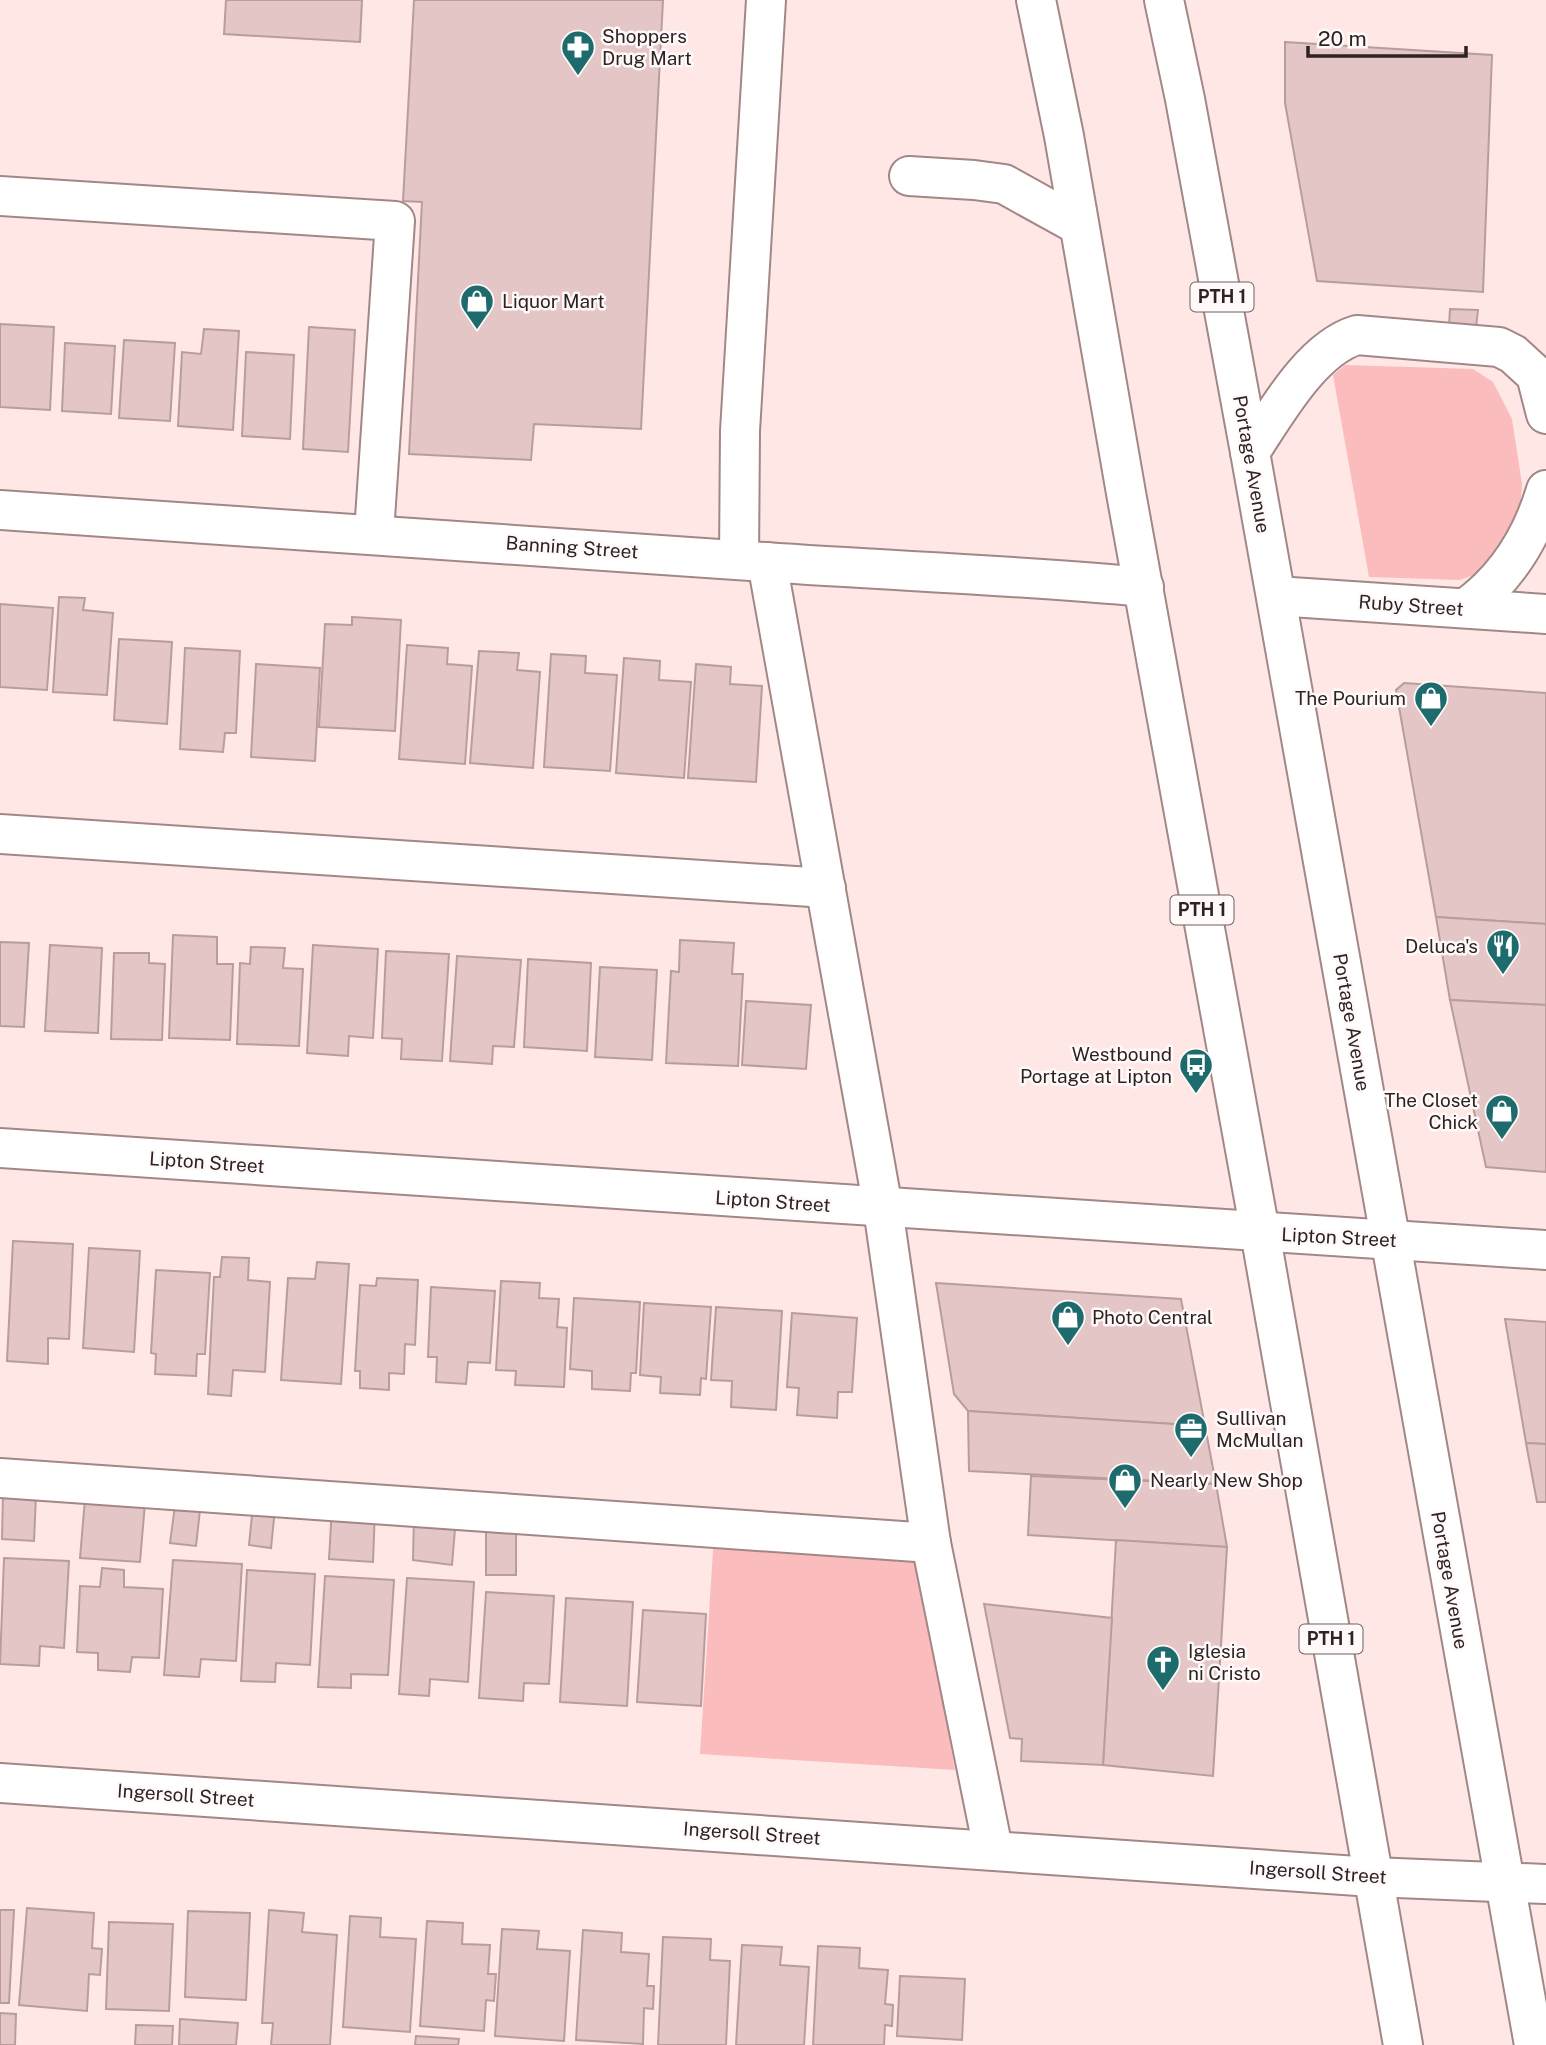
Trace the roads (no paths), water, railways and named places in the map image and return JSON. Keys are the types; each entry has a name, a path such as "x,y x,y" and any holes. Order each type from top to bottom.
{"main road":[{"path":"766,0 740,431 753,561 826,888 884,1208 931,1543 993,1849"},
{"name":"PTH 1","path":"1036,0 1064,136 1403,2045"},
{"name":"Portage Avenue","path":"1164,0 1188,112 1250,452 1534,2045"},
{"path":"909,176 1004,184 1078,225"},
{"path":"0,196 395,221 374,533"},
{"path":"1250,452 1312,366 1343,339 1357,335 1499,347 1513,354 1536,375 1546,414"},
{"path":"1466,608 1503,573 1523,546 1539,513 1546,490"},
{"name":"Banning Street","path":"0,510 1061,579 1144,587"},
{"name":"Ruby Street","path":"1276,596 1546,614"},
{"path":"0,834 826,888"},
{"name":"Lipton Street","path":"0,1148 1546,1250"},
{"path":"0,1478 931,1543"},
{"name":"Ingersoll Street","path":"0,1783 1372,1877 1546,1884"}],"place":[{"name":"Shoppers Drug Mart","path":"578,77"},
{"name":"Liquor Mart","path":"477,331"},
{"name":"The Pourium","path":"1431,728"},
{"name":"Deluca's","path":"1503,976"},
{"name":"Westbound Portage at Lipton","path":"1196,1095"},
{"name":"The Closet Chick","path":"1502,1141"},
{"name":"Photo Central","path":"1068,1347"},
{"name":"Sullivan McMullan","path":"1191,1459"},
{"name":"Nearly New Shop","path":"1125,1510"},
{"name":"Iglesia ni Cristo","path":"1163,1692"}]}
